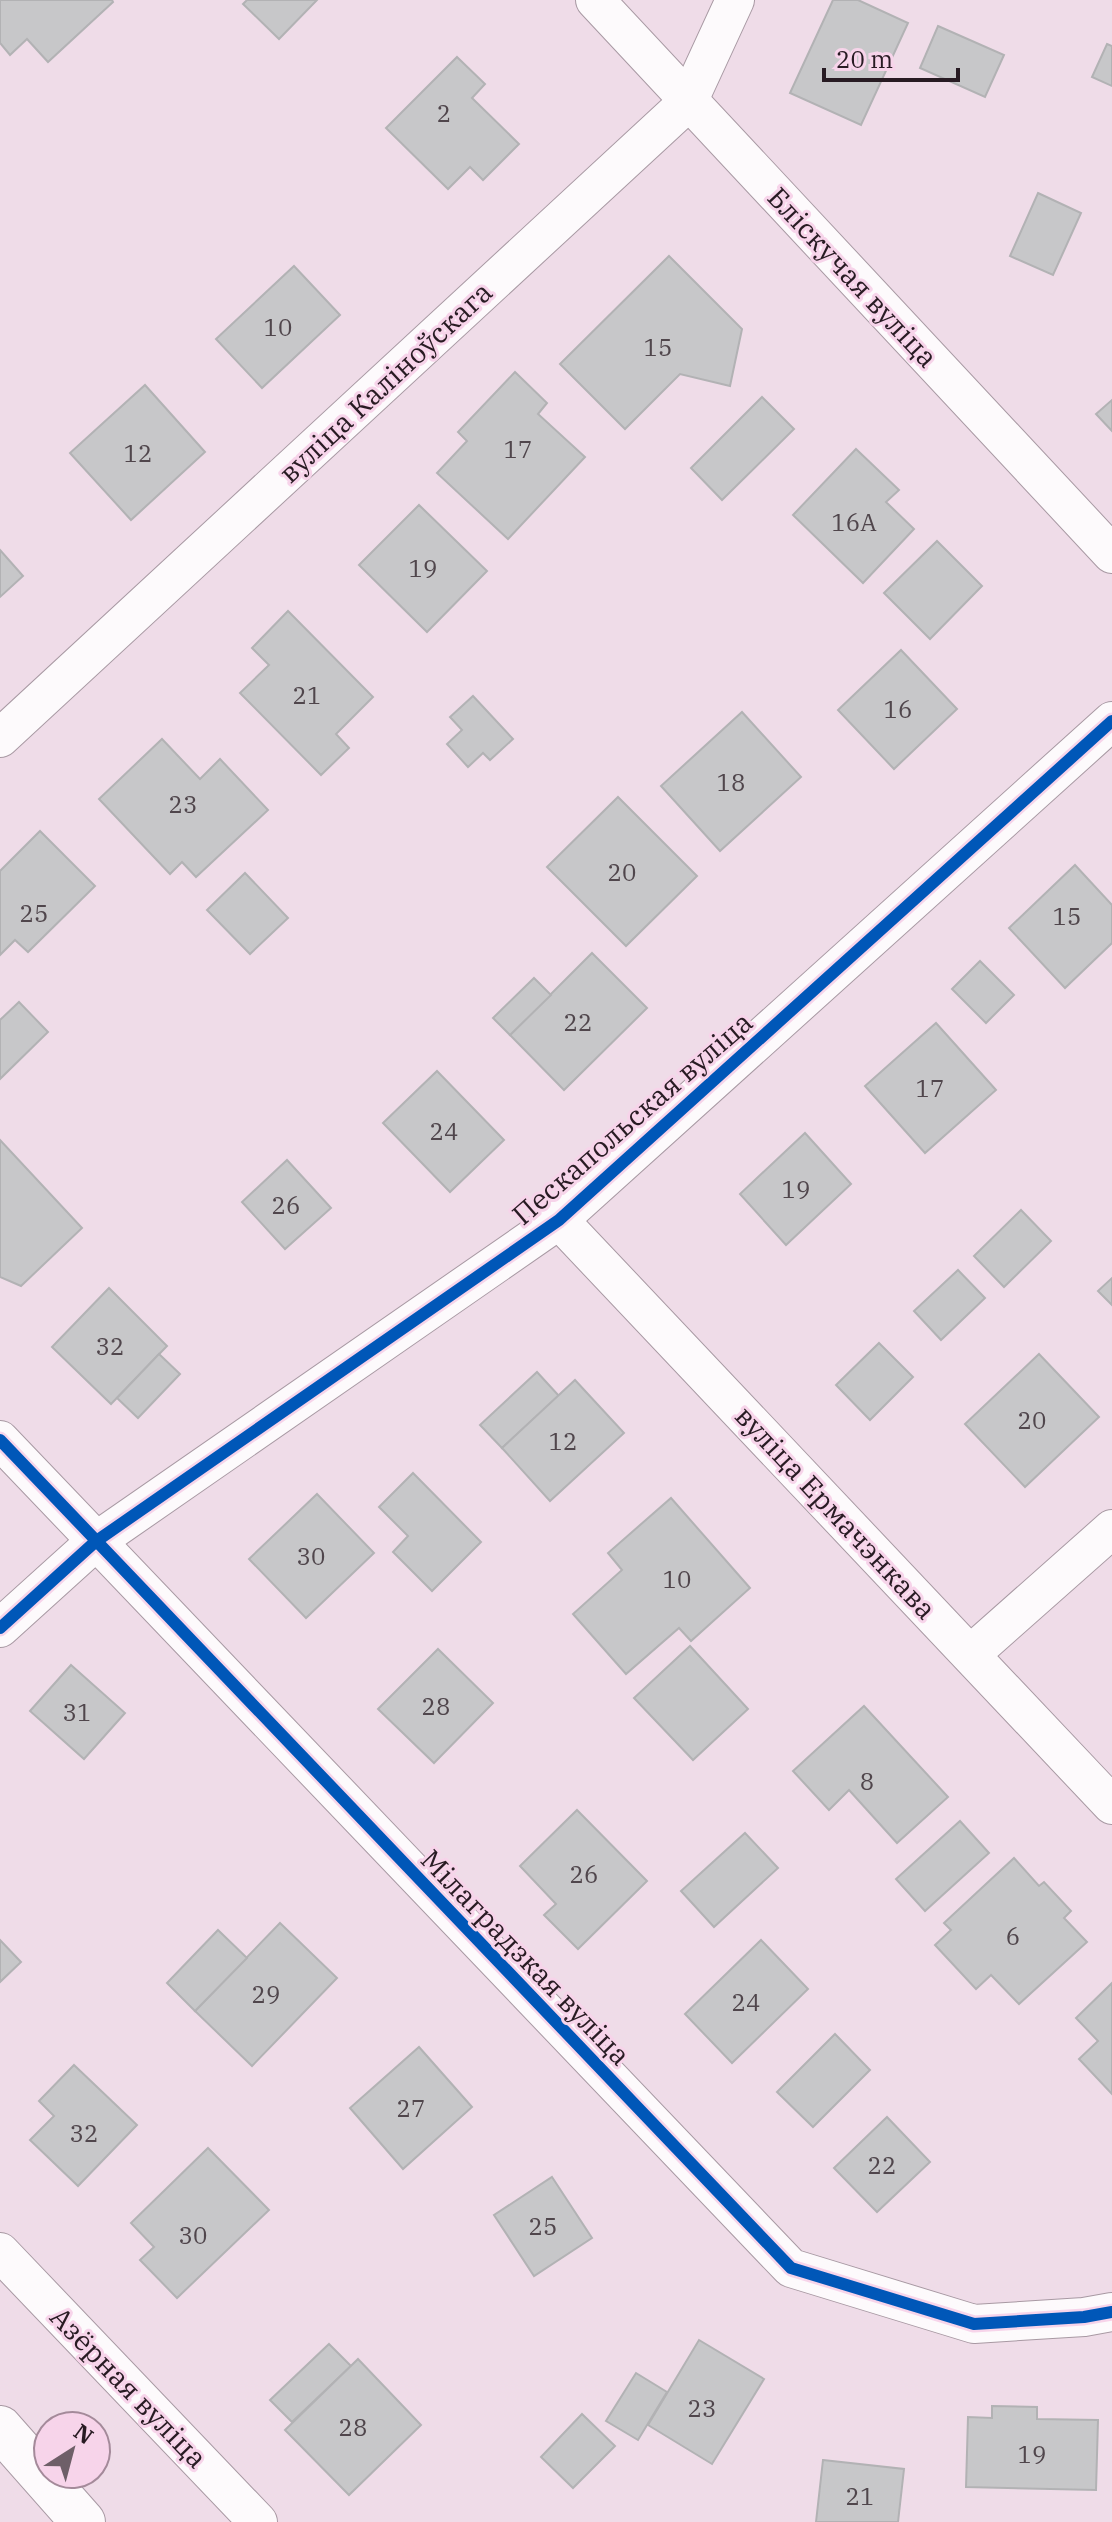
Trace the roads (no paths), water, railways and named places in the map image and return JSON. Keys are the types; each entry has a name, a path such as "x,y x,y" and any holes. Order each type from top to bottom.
{"street":[{"name":"Бліскучая вуліца","path":"595,0 1112,554"},
{"name":"вуліца Каліноўскага","path":"0,738 688,102 735,0"},
{"name":"Пескапольская вуліца","path":"0,1628 95,1542 559,1220 1112,721"},
{"name":"вуліца Ермачэнкава","path":"559,1220 1112,1805"},
{"name":"Мілаградзкая вуліца","path":"0,1440 791,2268 974,2324 1084,2317 1112,2312"},
{"path":"971,1654 1112,1529"},
{"name":"Азёрная вуліца","path":"0,2252 258,2522"},
{"path":"0,2428 83,2522"}]}
